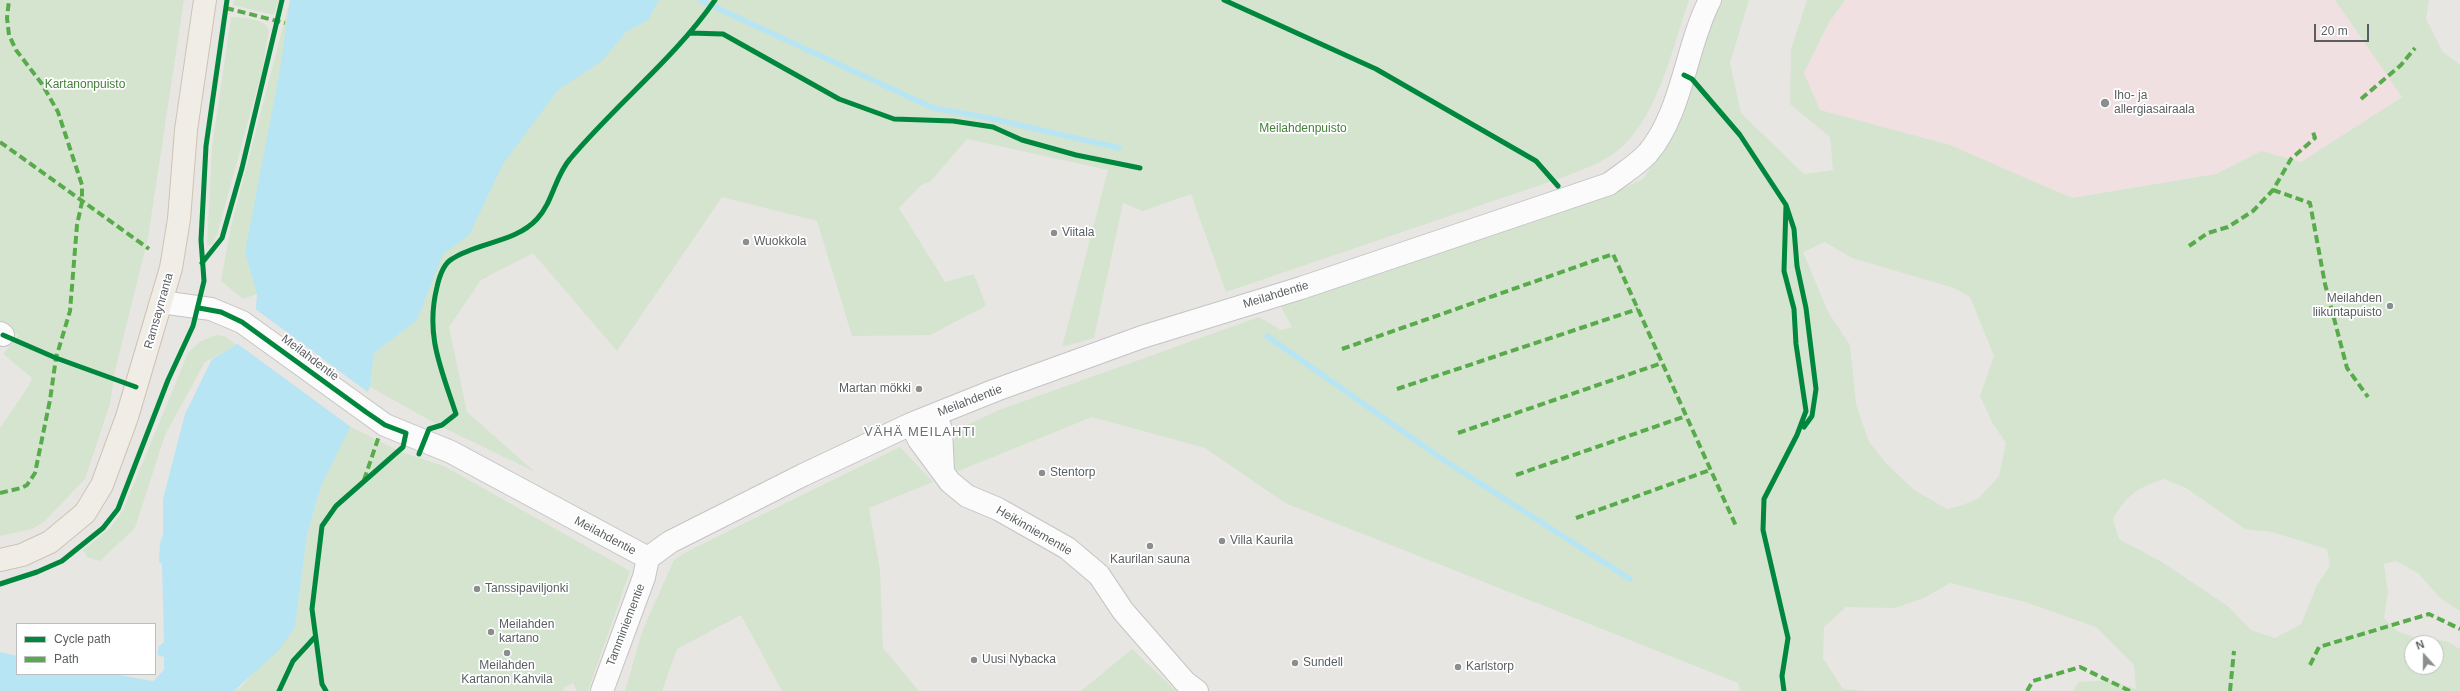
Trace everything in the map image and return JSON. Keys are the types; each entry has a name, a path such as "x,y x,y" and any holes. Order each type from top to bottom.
{"main road":[{"name":"Ramsaynranta","path":"0,560 22,555 50,542 74,524 95,499 102,485 127,417 171,268 179,219 186,130 205,0"}],"street":[{"name":"Meilahdentie","path":"161,302 212,309 242,322 385,425 451,452 648,558 670,542 803,475 912,424 935,415 1142,337 1295,290 1610,184 1648,153 1668,120 1684,75 1701,18 1710,0"},
{"path":"935,415 941,430 943,471"},
{"name":"Heikinniementie","path":"912,424 919,440 950,482 967,496 998,509 1067,548 1099,575 1123,611 1185,682 1197,691"},
{"name":"Tamminiementie","path":"602,691 644,577 648,558"}],"shaded area":[{"name":"Iho- ja allergiasairaala","path":"1845,0 2335,0 2402,97 2301,162 2261,151 2216,174 2072,198 1950,145 1820,110 1804,73 1828,24"}],"green space":[{"name":"Kartanonpuisto","path":"0,0 184,0 148,238 115,371 110,404 85,479 45,521 32,529 0,536 0,428 30,384 32,378 3,354 19,335 0,325"},
{"path":"234,0 279,0 274,14 270,14 233,5"},
{"path":"290,0 326,0 257,294 243,299 221,281 231,226"},
{"name":"Meilahdenpuisto","path":"490,0 1689,0 1664,78 1646,115 1636,132 1623,146 1603,160 1564,177 1226,292 1191,194 1143,211 1123,203 1094,338 1062,347 1108,170 967,139 930,182 921,185 899,208 945,282 974,274 986,306 930,335 852,336 817,221 722,197 617,351 533,253 481,280 449,327 467,412 535,472 442,427 370,387 374,353"},
{"path":"1723,0 1749,0 1730,63 1741,113 1804,174 1833,170 1830,137 1790,104 1791,49 1807,0 1845,0 1828,24 1804,73 1820,110 1950,145 2072,198 2216,174 2261,151 2301,162 2402,97 2335,0 2429,0 2426,19 2443,52 2460,65 2460,611 2441,599 2418,573 2396,561 2384,564 2388,592 2384,618 2397,631 2408,635 2404,635 2404,675 2444,675 2444,641 2460,649 2460,691 2073,691 2078,682 2109,680 2136,689 2134,665 2096,627 2025,602 1950,583 1924,598 1895,608 1846,607 1824,627 1823,658 1843,689 1867,691 1740,691 1738,683 1285,503 1205,448 1092,417 956,472 949,451 960,428 999,410 1259,317 1281,330 1292,327 1280,305 1605,197 1643,179 1675,129 1712,23","holes":["1825,242 1852,258 1954,288 1970,297 1994,356 1980,396 1993,424 2006,443 1999,476 1979,498 1963,505 1947,509 1914,490 1885,462 1869,442 1856,404 1850,345 1828,312 1803,252","2164,479 2186,488 2245,529 2272,532 2327,549 2330,566 2317,585 2301,624 2275,638 2251,630 2229,607 2162,562 2119,539 2113,520 2122,505 2140,489"]},
{"path":"231,17 247,18 258,21 267,26 269,30 262,71 217,235 213,244 207,246 212,147"},
{"path":"216,335 225,336 236,345 205,362 165,435 135,528 100,561 87,557 83,550 109,529 123,510 188,353 199,342"},
{"path":"349,426 401,452 444,466 630,571 588,691 577,691 573,683 563,688 564,691 234,691 240,688 295,627 307,535 321,486"},
{"path":"900,447 933,482 869,508 880,570 883,648 919,691 782,691 741,615 677,649 662,691 625,691 643,629 674,560 688,551"},
{"path":"1132,649 1176,691 1081,691"}],"water":[{"path":"290,0 659,0 648,20 626,32 602,61 558,90 503,164 469,235 443,254 417,320 374,353 370,387 321,486 307,535 295,627 279,650 234,691 0,691 0,652 16,656 16,675 120,675 153,681 164,670 164,657 157,655 159,646 164,642 162,564 159,562 160,543 163,534 163,499 185,414 212,359 236,345 256,308 257,294 245,252 280,70"}],"pier":[{"path":"254,308 369,393 351,427 235,342"}],"waterway":[{"path":"700,0 933,108 989,118 1119,148"},
{"path":"1267,336 1442,459 1630,579"}],"marked path":[{"path":"0,493 27,485 35,473 50,400 56,358 70,311 77,225 82,202 82,185 58,112 42,84 16,50 9,35 7,18 9,0"},
{"path":"226,8 285,23"},
{"path":"2361,99 2401,65 2415,48"},
{"path":"2189,246 2208,233 2228,227 2253,211 2273,190 2291,159 2315,138 2313,132"},
{"path":"0,142 149,249"},
{"path":"2273,190 2310,203 2325,284 2347,368 2368,397"},
{"path":"1342,349 1613,254 1736,526"},
{"path":"1397,389 1638,309"},
{"path":"1458,433 1662,363"},
{"path":"1516,475 1686,416"},
{"path":"364,480 379,436"},
{"path":"1576,518 1710,470"},
{"path":"2310,665 2319,647 2429,614 2460,629"},
{"path":"2230,691 2234,651"},
{"path":"2027,691 2033,681 2080,667 2130,691"}],"cycle path":[{"path":"0,584 37,572 62,561 103,528 118,509 168,380 193,326 204,281 201,240 206,146 227,0"},
{"path":"202,263 222,238 242,168 282,0"},
{"path":"419,454 429,429 442,425 456,414 440,366 434,336 434,304 440,276 446,264 462,253 518,233 537,219 547,205 561,173 570,159 606,119 682,42 715,0"},
{"path":"1224,0 1376,69 1536,161 1558,186"},
{"path":"690,33 723,34 839,99 894,119 953,121 993,127 1022,140 1076,155 1140,168"},
{"path":"1684,75 1692,79 1740,135 1786,205 1794,229 1797,266 1806,308 1816,389 1812,416 1804,427"},
{"path":"1784,691 1782,676 1788,638 1763,530 1764,499 1797,435 1806,411 1796,344 1794,309 1784,271 1786,205"},
{"path":"199,308 221,312 242,322 385,425 406,433 403,447 336,506 322,526 312,609 322,684 326,691"},
{"path":"3,335 56,358 136,387"},
{"path":"279,691 293,661 315,637"}],"place":[{"name":"Iho- ja allergiasairaala","path":"2105,103"},
{"name":"Viitala","path":"1054,233"},
{"name":"Wuokkola","path":"746,242"},
{"name":"Meilahden liikuntapuisto","path":"2390,306"},
{"name":"Martan mökki","path":"919,389"},
{"name":"Stentorp","path":"1042,473"},
{"name":"Villa Kaurila","path":"1222,541"},
{"name":"Kaurilan sauna","path":"1150,546"},
{"name":"Tanssipaviljonki","path":"477,589"},
{"name":"Meilahden kartano","path":"491,632"},
{"name":"Meilahden Kartanon Kahvila","path":"507,653"},
{"name":"Uusi Nybacka","path":"974,660"},
{"name":"Sundell","path":"1295,663"},
{"name":"Karlstorp","path":"1458,667"}],"district":[{"name":"VÄHÄ MEILAHTI","path":"920,432"}]}
